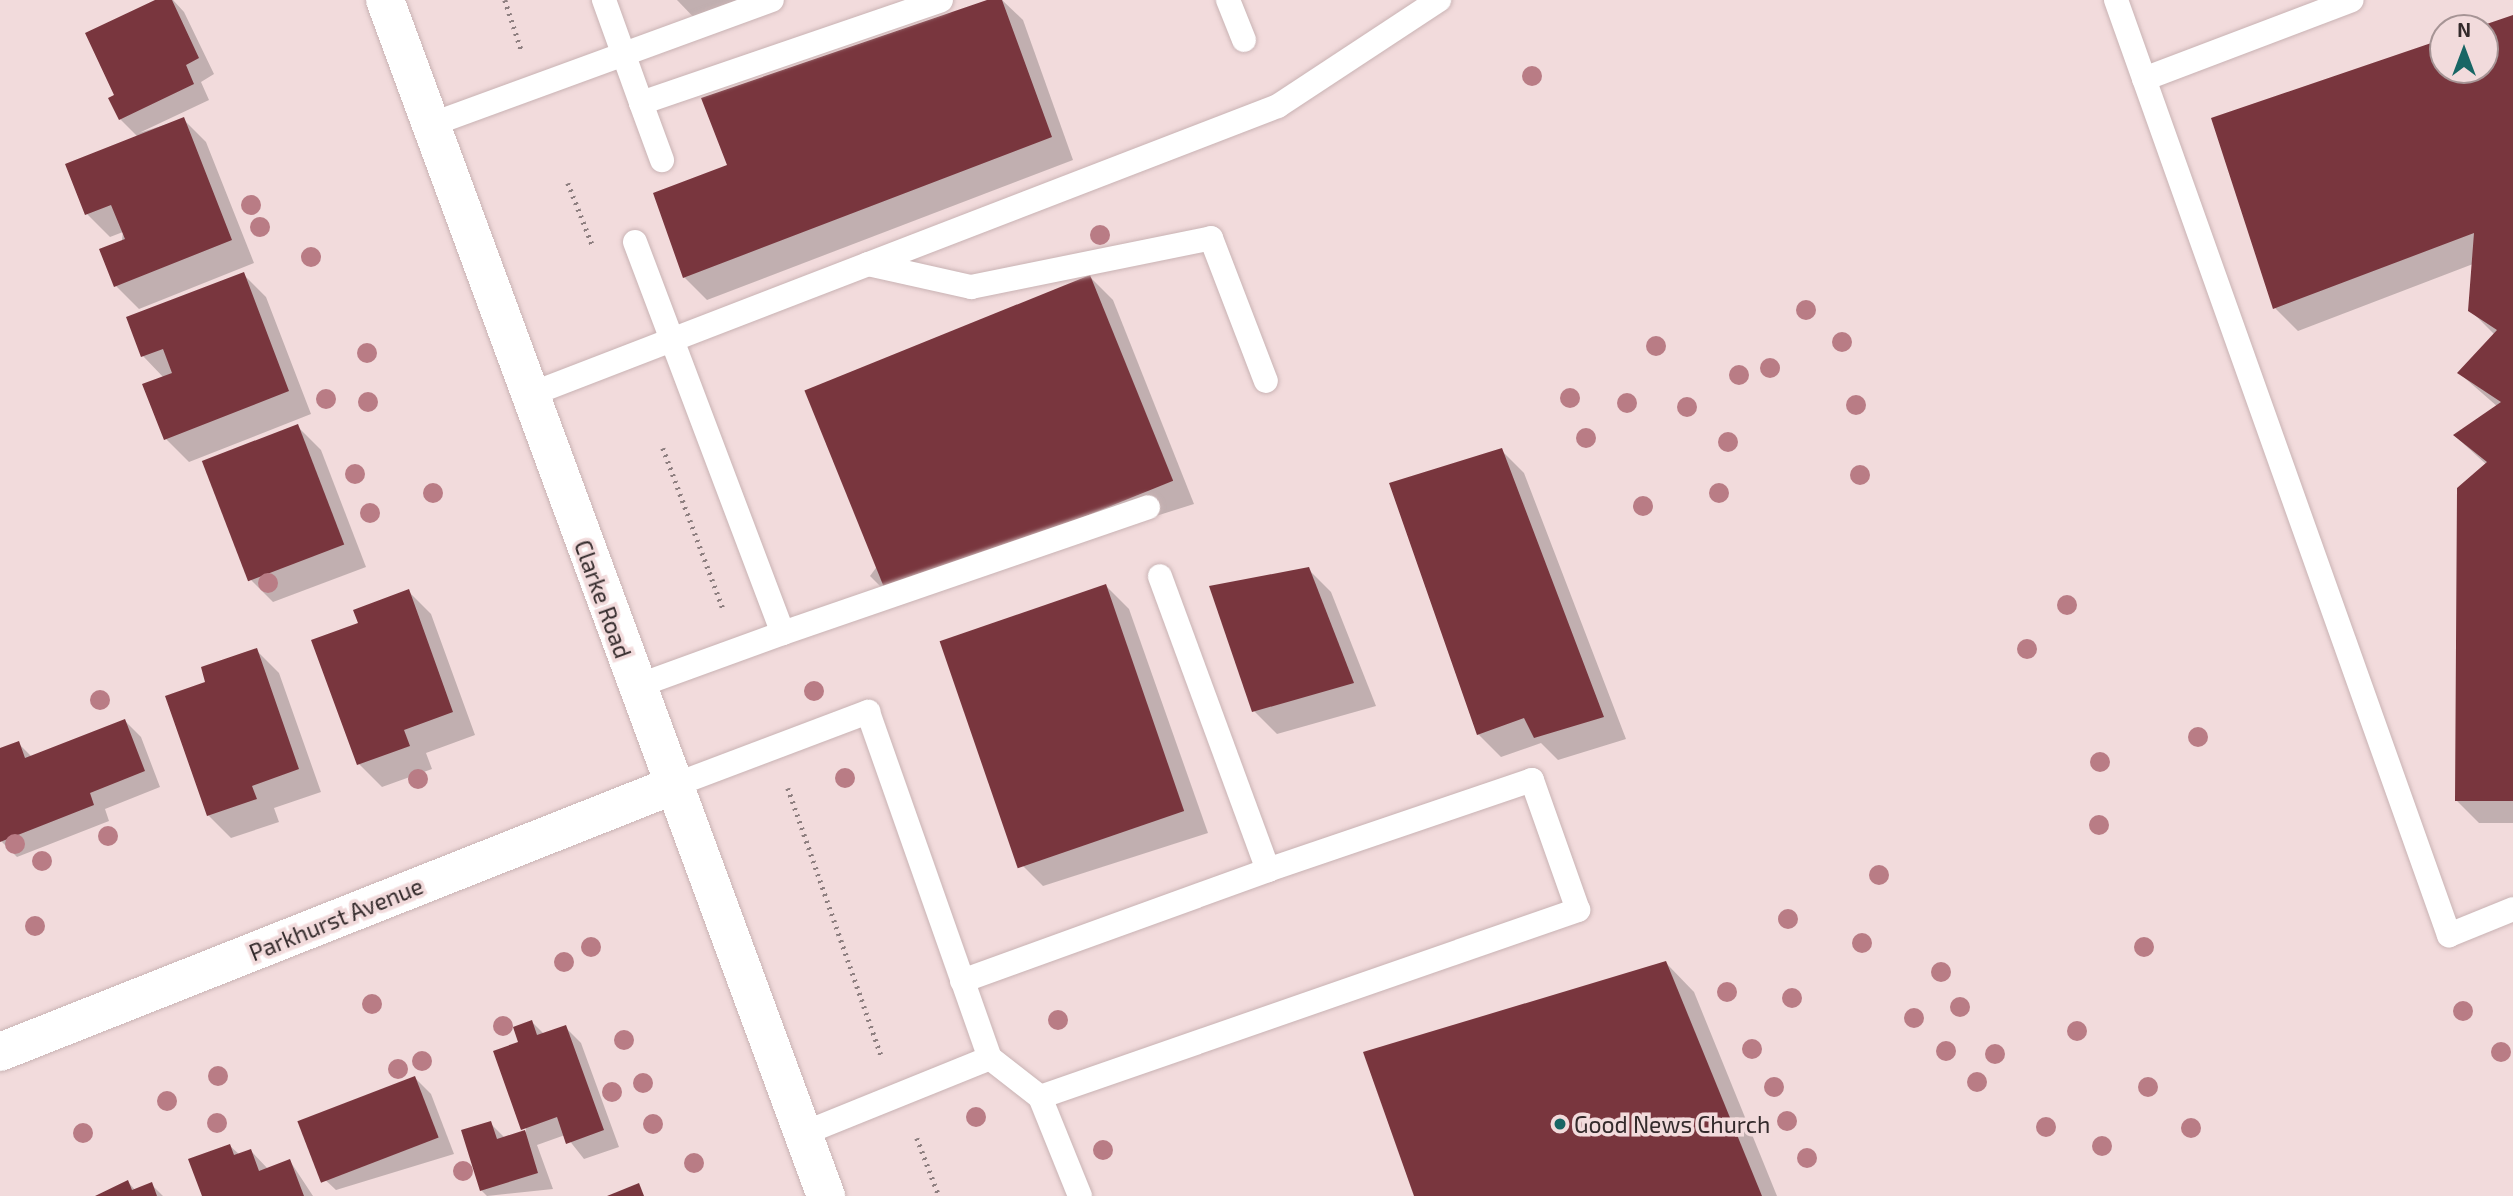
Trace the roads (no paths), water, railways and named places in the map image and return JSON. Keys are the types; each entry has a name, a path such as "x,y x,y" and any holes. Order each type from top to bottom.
{"main road":[{"name":"Clarke Road","path":"385,0 635,687 826,1196"},
{"name":"Parkhurst Avenue","path":"0,1052 672,786"}],"lane":[{"path":"604,0 662,160"},
{"path":"430,125 772,0"},
{"path":"641,103 941,0"},
{"path":"1228,0 1244,40"},
{"path":"529,395 1278,106 1439,0"},
{"path":"2116,0 2449,935 2513,909"},
{"path":"2144,79 2352,0"},
{"path":"868,264 971,286 1211,238 1266,381"},
{"path":"635,242 675,338 783,633"},
{"path":"635,687 1148,507"},
{"path":"1160,576 1268,870"},
{"path":"672,786 867,712 990,1058 1040,1097 1080,1196"},
{"path":"962,981 1268,870 1532,780 1578,910 1040,1097"},
{"path":"802,1134 990,1058"}],"place":[{"name":"Good News Church","path":"1560,1124"}]}
